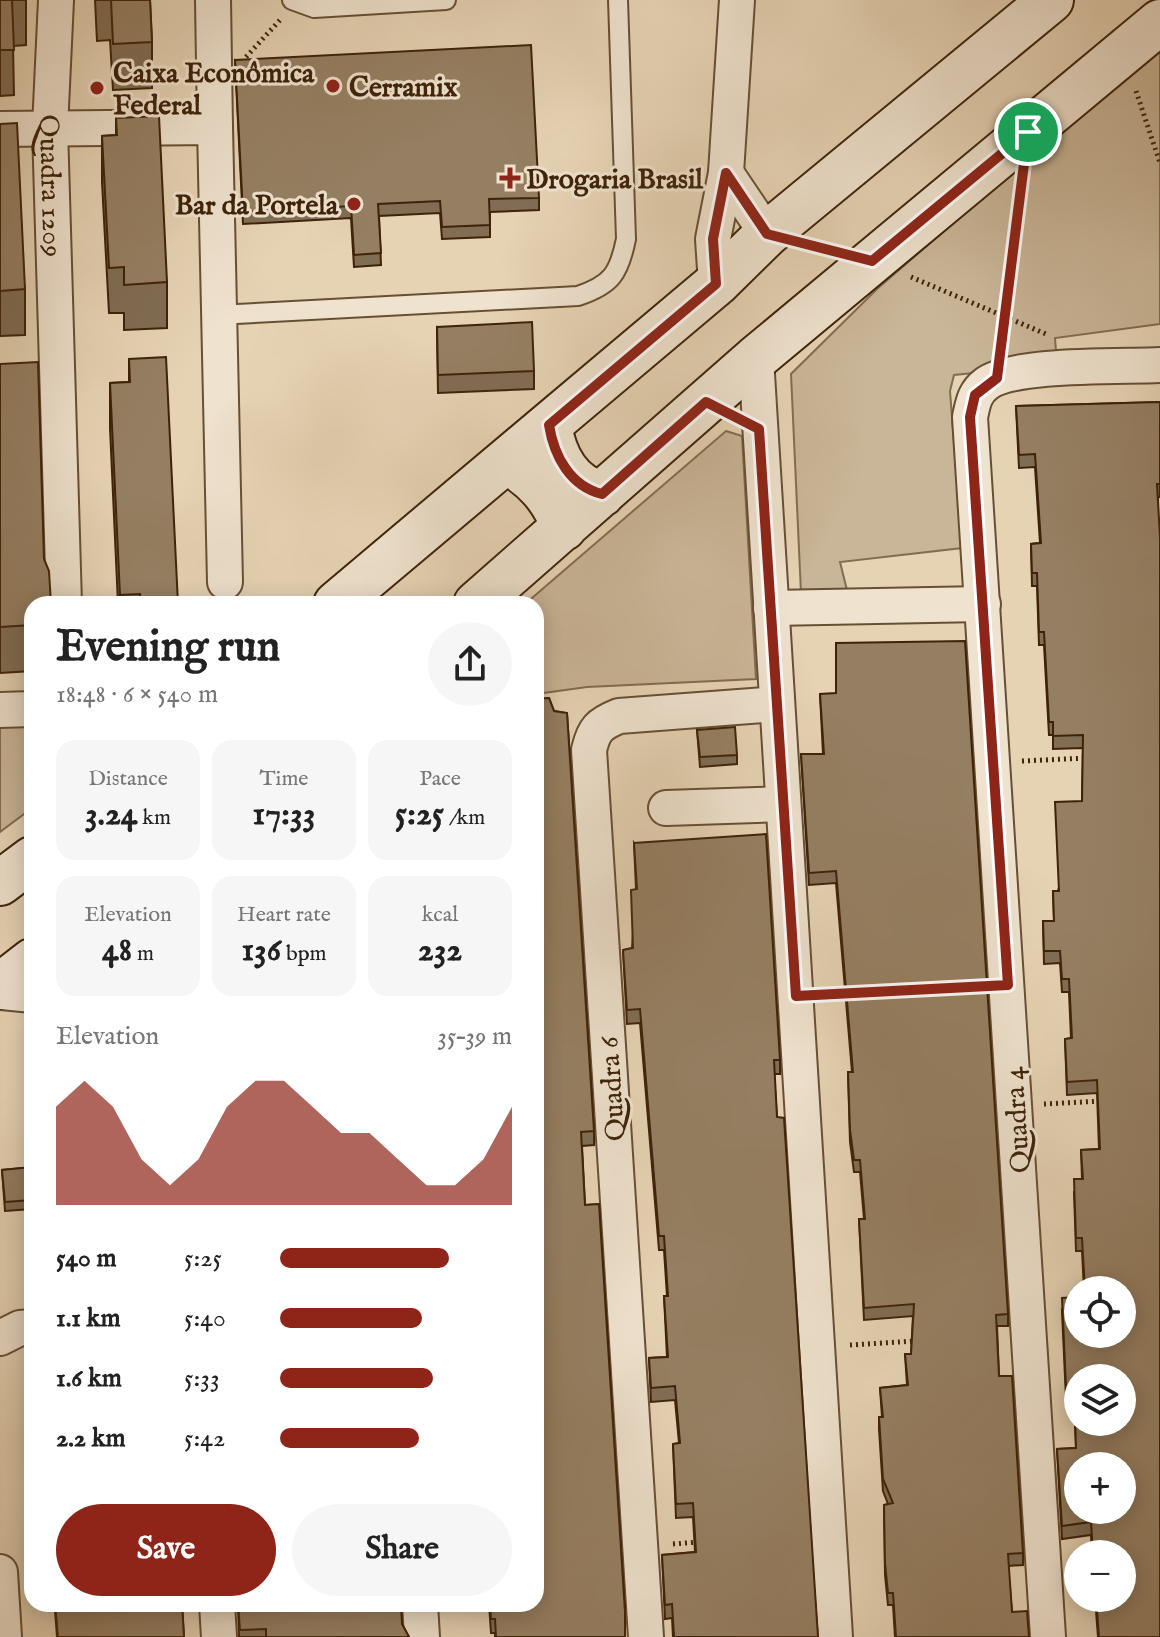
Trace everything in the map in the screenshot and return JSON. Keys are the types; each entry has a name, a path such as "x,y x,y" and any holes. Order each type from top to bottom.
{"main road":[{"path":"346,596 716,284 767,234 1051,0"},
{"path":"485,596 756,358 1160,22"},
{"path":"549,425 553,447 565,468 583,490 602,494"},
{"path":"506,461 526,472 547,494 564,528"},
{"path":"0,883 24,865"},
{"path":"0,986 24,967"}],"street":[{"name":"Quadra 1209","path":"56,0 45,374 63,596"},
{"path":"213,0 217,315 225,582"},
{"path":"716,284 713,239 726,173 737,0"},
{"path":"0,129 215,127"},
{"path":"726,173 767,234"},
{"path":"756,358 835,1637"},
{"path":"997,378 1017,372 1160,365"},
{"name":"Quadra 4","path":"997,378 975,395 970,417 1048,1637"},
{"path":"706,402 759,429"},
{"path":"771,608 983,604"},
{"name":"Quadra 6","path":"646,1637 589,750 593,731 600,724 619,716 777,704"},
{"path":"0,710 24,709"},
{"path":"666,808 783,804"},
{"path":"0,1338 24,1328"},
{"path":"0,1572 4,1637"},
{"path":"217,1612 219,1637"},
{"path":"420,1612 422,1637"}],"lane":[{"path":"294,2 314,8 446,0"},
{"path":"217,315 578,296 604,287 621,262 626,239 618,0"},
{"path":"0,1000 24,1002"}],"path":[{"path":"215,89 294,2"},
{"path":"1132,79 1160,163"},
{"path":"997,378 1028,132"},
{"path":"872,261 1058,339"},
{"path":"993,763 1099,757"},
{"path":"796,996 856,993"},
{"path":"1015,1105 1116,1100"},
{"path":"817,1347 923,1341"},
{"path":"640,1546 715,1541"}],"shaded area":[{"path":"1160,44 1160,324 1055,338 1057,365 954,375 950,391 962,548 840,562 847,590 801,593 791,374 877,289"},
{"path":"726,431 742,436 756,679 587,687 544,693 544,596 534,596"},
{"path":"0,725 24,726 24,814 0,832"}],"building":[{"path":"0,0 12,0 14,50 0,50"},
{"path":"111,0 150,0 152,42 113,44"},
{"path":"531,45 539,198 489,199 490,225 442,227 440,201 378,204 381,253 354,255 351,206 243,212 235,60"},
{"path":"159,116 167,282 124,285 124,267 109,268 102,136 117,135 116,118"},
{"path":"17,123 25,289 0,291 0,124"},
{"path":"532,322 534,371 438,375 437,327"},
{"path":"166,357 178,596 120,595 110,383 130,382 129,359"},
{"path":"38,362 44,559 49,571 51,596 24,596 24,626 0,627 0,364"},
{"path":"1160,402 1160,484 1157,484 1160,537 1160,1637 1099,1637 1097,1612 1136,1612 1136,1540 1092,1540 1091,1524 1136,1524 1136,1452 1064,1452 1064,1524 1076,1524 1062,1526 1057,1449 1076,1448 1076,1436 1136,1436 1136,1364 1065,1364 1064,1348 1136,1348 1136,1276 1084,1276 1082,1238 1076,1238 1074,1179 1083,1179 1081,1150 1100,1149 1097,1080 1067,1082 1065,1039 1072,1038 1069,979 1062,979 1060,951 1044,951 1043,921 1054,921 1053,891 1059,891 1055,802 1082,801 1083,735 1053,736 1053,722 1049,722 1044,632 1039,632 1037,573 1032,573 1031,544 1041,543 1035,454 1019,455 1016,406"},
{"path":"965,641 1008,1314 996,1315 999,1376 1012,1376 1023,1553 1008,1554 1012,1612 1027,1611 1029,1637 896,1637 893,1593 888,1593 885,1563 884,1505 893,1503 883,1479 880,1388 908,1385 905,1354 911,1354 914,1304 864,1308 859,1219 865,1219 860,1160 854,1160 850,1130 848,1072 853,1072 836,871 809,873 801,754 824,754 820,694 836,693 836,643"},
{"path":"544,698 549,698 554,711 567,713 594,1131 581,1132 585,1205 599,1204 625,1637 496,1637 495,1619 491,1619 491,1612 544,1612"},
{"path":"735,727 737,755 700,757 697,730"},
{"path":"766,834 780,1060 774,1060 777,1117 784,1118 818,1637 674,1637 672,1604 665,1605 662,1555 696,1552 693,1503 676,1504 673,1444 680,1443 675,1386 651,1388 649,1358 668,1357 664,1296 668,1296 664,1236 659,1236 640,1009 627,1010 623,950 633,948 631,890 637,889 634,843"},
{"path":"24,1168 24,1201 5,1202 2,1170"},
{"path":"1062,1298 1064,1298 1064,1342"},
{"path":"56,1612 182,1612 184,1637 58,1637"},
{"path":"239,1612 401,1612 402,1624 409,1637 266,1637 266,1629 240,1630"}],"place":[{"name":"Cerramix","path":"333,86"},
{"name":"Caixa Econômica Federal","path":"97,88"},
{"name":"Drogaria Brasil","path":"510,178"},
{"name":"Bar da Portela","path":"354,204"}],"route":[{"path":"1028,132 997,378 986,383 975,395 970,417 1008,985 796,996 759,429 706,402 602,494 583,490 565,468 553,447 549,425 716,284 713,239 726,173 735,191 767,234 872,261 1028,132"}]}
